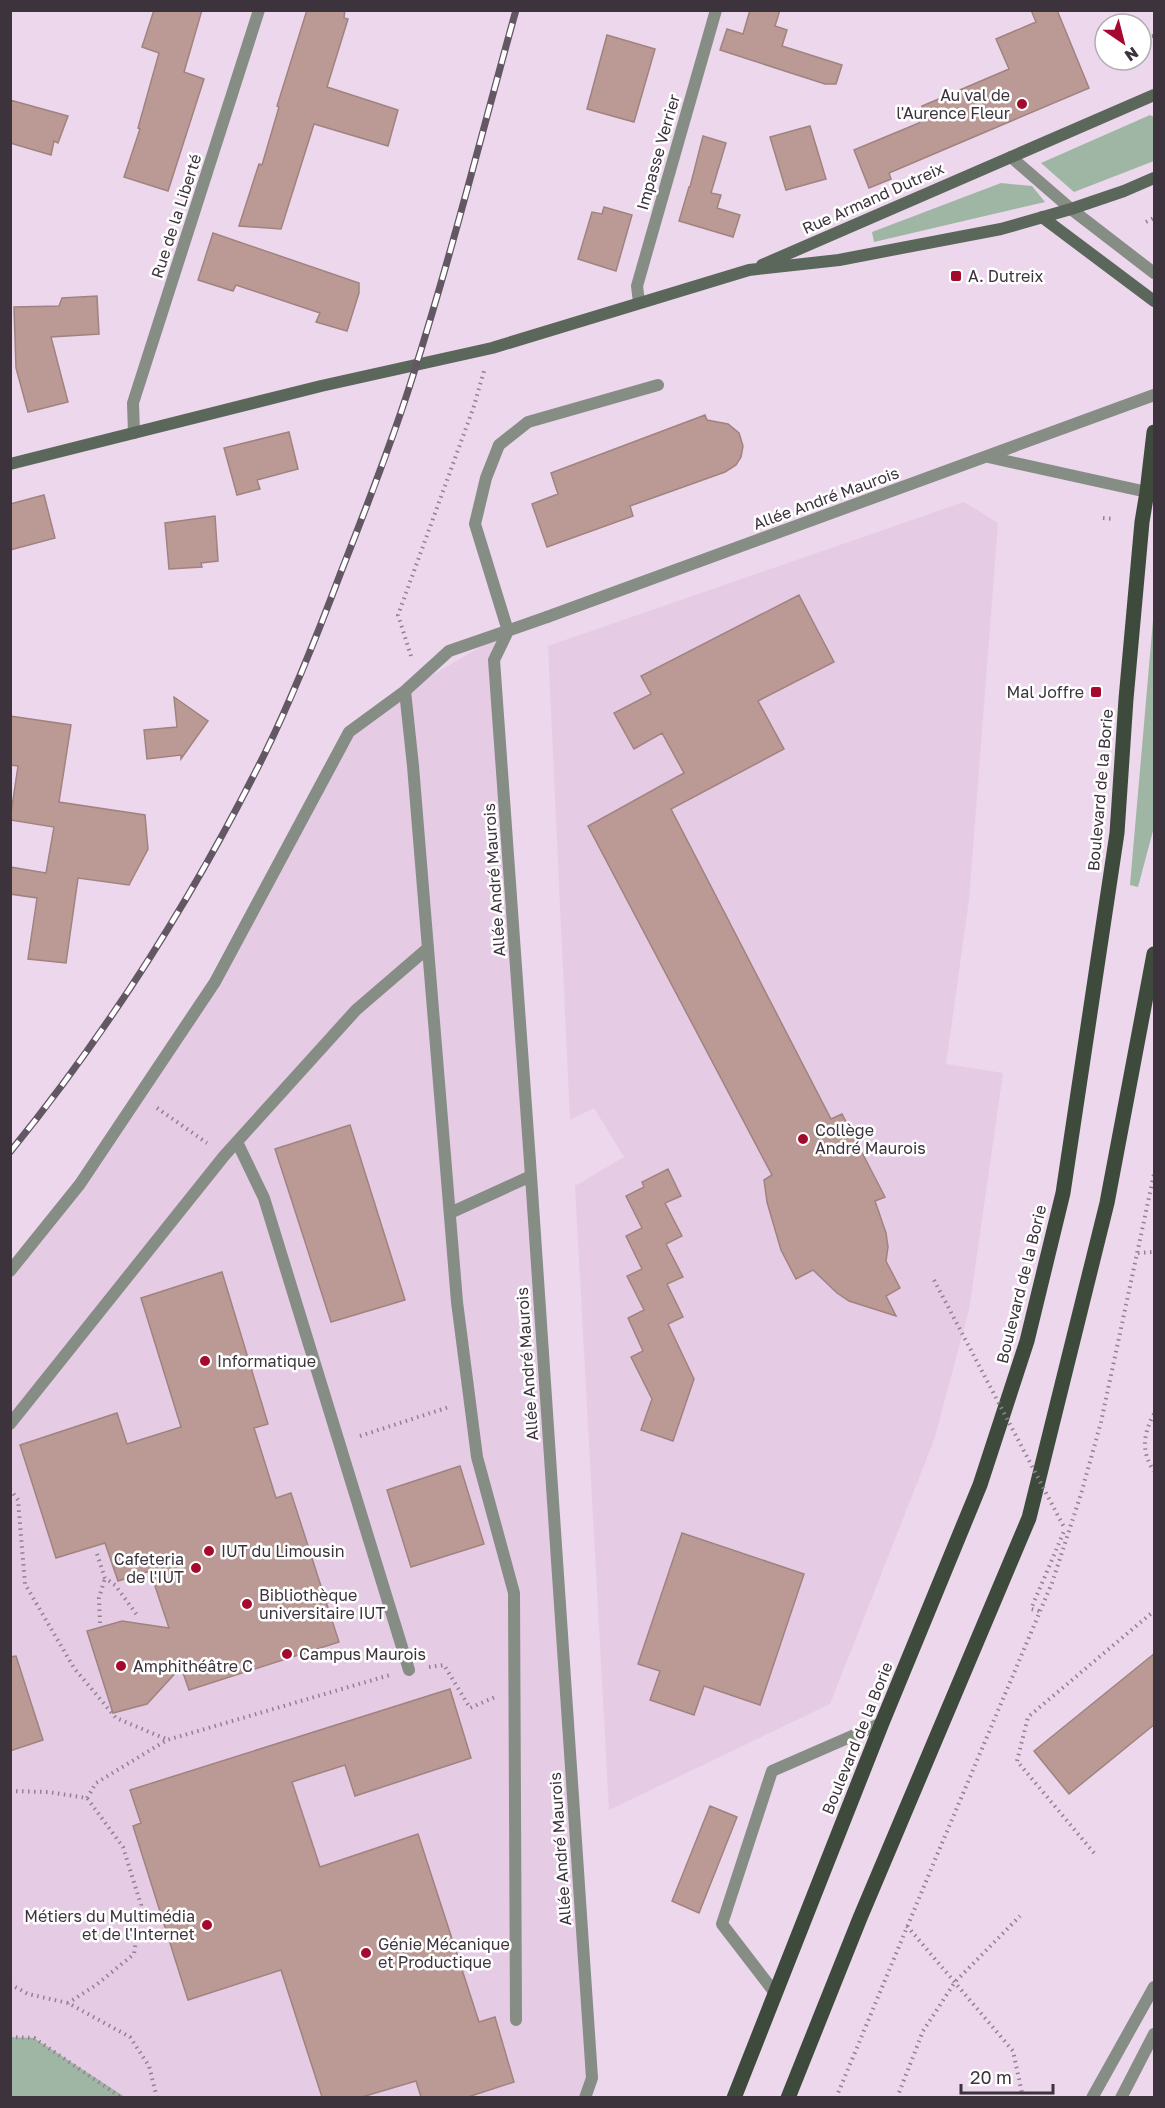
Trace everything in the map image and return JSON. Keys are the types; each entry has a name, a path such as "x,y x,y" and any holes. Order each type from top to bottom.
{"main road":[{"name":"Rue Armand Dutreix","path":"749,270 1155,95"},
{"path":"10,464 321,386 492,348 749,270 839,260 989,231 1071,209 1125,191 1155,178"},
{"path":"1042,217 1155,301"},
{"name":"Boulevard de la Borie","path":"734,2097 882,1723 980,1485 1027,1341 1063,1193 1118,833 1126,699 1142,522 1151,493 1155,432"},
{"path":"788,2097 860,1918 1029,1518 1107,1203 1155,954"}],"street":[{"name":"Rue de la Liberté","path":"134,433 133,403 259,10"},
{"name":"Impasse Verrier","path":"639,302 637,286 716,10"},
{"path":"1011,157 1071,209 1155,273"},
{"path":"508,631 475,524 486,478 499,445 528,422 658,385"},
{"name":"Allée André Maurois","path":"10,1271 80,1185 215,982 349,732 405,691 449,651 1155,394"},
{"path":"987,457 1151,493"},
{"name":"Allée André Maurois","path":"508,631 494,660 592,2078 585,2097"},
{"path":"405,691 457,1302 477,1457 514,1593 516,2020"},
{"path":"10,1424 237,1142 356,1010 428,948"},
{"path":"237,1142 264,1198 409,1670"},
{"path":"450,1213 531,1176"},
{"path":"775,1992 722,1924 772,1771 882,1723"},
{"path":"1092,2097 1155,1987"},
{"path":"1121,2097 1155,2034"}],"path":[{"path":"1146,222 1154,218"},
{"path":"418,679 398,615 474,406 492,348"},
{"path":"1103,518 1114,519"},
{"path":"139,1096 201,1138"},
{"path":"836,2097 1052,1583 1101,1422 1155,1174"},
{"path":"1138,1253 1155,1250"},
{"path":"934,1280 1065,1529 1030,1609 1039,1611"},
{"path":"339,1443 470,1400"},
{"path":"1155,1414 1147,1426 1144,1443 1148,1462 1155,1472"},
{"path":"10,1489 18,1500 25,1584 74,1668 116,1718 167,1740"},
{"path":"97,1554 105,1578 99,1598 100,1623"},
{"path":"105,1578 115,1585 137,1615"},
{"path":"1094,1853 1017,1761 1028,1716 1155,1611"},
{"path":"87,1798 96,1783 167,1740 409,1670 444,1665 470,1708"},
{"path":"10,1791 48,1792 87,1798 123,1847 141,1905 134,1954 96,1985 68,2003"},
{"path":"897,2097 923,2031 955,1982 1020,1916"},
{"path":"907,1926 1013,2051 1023,2097"},
{"path":"10,1984 28,1994 68,2003 130,2037 149,2066 157,2097"},
{"path":"10,2037 34,2038 122,2097"}],"shaded area":[{"name":"Collège André Maurois","path":"964,502 998,523 969,900 946,1064 1003,1073 969,1310 934,1440 830,1704 609,1810 575,1186 624,1157 594,1108 570,1120 548,646"},
{"name":"Campus Maurois","path":"508,631 494,660 592,2078 584,2098 125,2097 34,2038 11,2037 11,1271 80,1184 215,982 349,732 405,691"}],"green space":[{"path":"1150,115 1154,117 1154,161 1074,192 1041,163"},
{"path":"1001,183 1032,186 1045,202 874,242 872,232"},
{"path":"1154,609 1154,827 1138,887 1130,885"},
{"path":"11,2037 34,2038 125,2097 11,2097"}],"building":[{"path":"154,10 202,10 184,72 204,79 168,191 124,177 140,129 138,128 159,53 142,47"},
{"path":"307,10 345,10 344,18 348,19 327,87 398,110 388,146 314,124 281,229 239,226 259,164 262,165 279,107 277,106"},
{"path":"750,10 780,10 775,26 787,30 782,46 842,65 836,84 825,84 720,50 727,29 743,34"},
{"path":"1031,10 1057,10 1089,88 889,173 891,179 869,188 854,150 919,123 922,106 1009,69 996,39 1036,22"},
{"path":"607,35 655,49 634,122 587,109"},
{"path":"10,100 68,116 58,143 54,141 51,155 10,143"},
{"path":"810,126 826,179 786,190 770,137"},
{"path":"703,136 726,143 711,193 721,195 717,208 740,215 733,237 679,221"},
{"path":"604,207 632,215 616,271 578,259 592,212 602,214"},
{"path":"213,233 359,283 359,293 347,331 316,322 320,313 236,285 233,291 198,280"},
{"path":"97,296 99,334 51,337 68,402 28,412 16,368 14,307 59,306 62,298"},
{"path":"705,415 707,420 728,424 739,433 743,446 741,457 736,465 725,472 630,506 633,516 547,547 532,504 558,494 551,473"},
{"path":"289,432 298,469 257,480 260,489 237,495 224,448"},
{"path":"44,495 55,538 10,550 10,504"},
{"path":"215,516 218,561 201,563 202,567 169,569 165,523"},
{"path":"799,595 834,662 758,701 784,749 671,809 831,1119 842,1114 885,1197 875,1201 886,1233 888,1247 886,1261 900,1288 886,1296 896,1316 849,1301 813,1270 796,1279 781,1250 767,1202 764,1180 772,1175 588,826 684,773 662,733 634,749 614,713 651,694 641,676"},
{"path":"174,697 208,721 181,759 181,755 147,759 144,730 177,727"},
{"path":"10,716 71,725 59,802 145,815 148,849 129,885 78,878 66,963 28,959 37,898 10,894 10,867 46,873 54,827 10,820 18,766 10,765"},
{"path":"350,1125 405,1300 331,1322 275,1149"},
{"path":"668,1169 681,1196 665,1203 682,1236 666,1244 683,1277 667,1284 683,1317 668,1324 694,1379 673,1441 641,1430 652,1399 631,1357 643,1351 628,1318 644,1310 627,1276 642,1269 626,1236 642,1228 626,1196 644,1187 642,1182"},
{"name":"IUT du Limousin","path":"222,1272 268,1424 254,1428 276,1498 291,1493 339,1642 189,1690 181,1667 147,1704 113,1713 87,1631 122,1621 169,1628 150,1571 118,1581 105,1543 56,1558 20,1445 117,1413 127,1444 181,1427 141,1298"},
{"path":"460,1466 484,1544 411,1567 387,1490"},
{"path":"682,1533 804,1574 760,1705 704,1686 694,1715 650,1700 660,1671 638,1664"},
{"path":"1155,1653 1155,1724 1069,1794 1034,1751"},
{"path":"16,1656 43,1740 10,1751 10,1657"},
{"name":"Génie Mécanique et Productique","path":"450,1689 471,1758 355,1796 345,1765 292,1782 320,1867 418,1834 479,2022 495,2017 514,2082 468,2097 421,2097 416,2081 362,2097 322,2097 281,1970 188,2000 133,1826 141,1823 130,1790"},
{"path":"710,1806 737,1817 699,1913 672,1901"}],"railway":[{"path":"10,1152 82,1058 149,959 210,858 286,708 368,503 409,388 451,247 516,10"}],"place":[{"name":"Au val de l'Aurence Fleur","path":"1022,104"},
{"name":"A. Dutreix","path":"956,276"},
{"name":"Mal Joffre","path":"1096,692"},
{"name":"Collège André Maurois","path":"803,1139"},
{"name":"Informatique","path":"205,1361"},
{"name":"IUT du Limousin","path":"209,1551"},
{"name":"Cafeteria de l'IUT","path":"196,1568"},
{"name":"Bibliothèque universitaire IUT","path":"247,1604"},
{"name":"Campus Maurois","path":"287,1654"},
{"name":"Amphithéâtre C","path":"121,1666"},
{"name":"Métiers du Multimédia et de l'Internet","path":"207,1925"},
{"name":"Génie Mécanique et Productique","path":"366,1953"}]}
